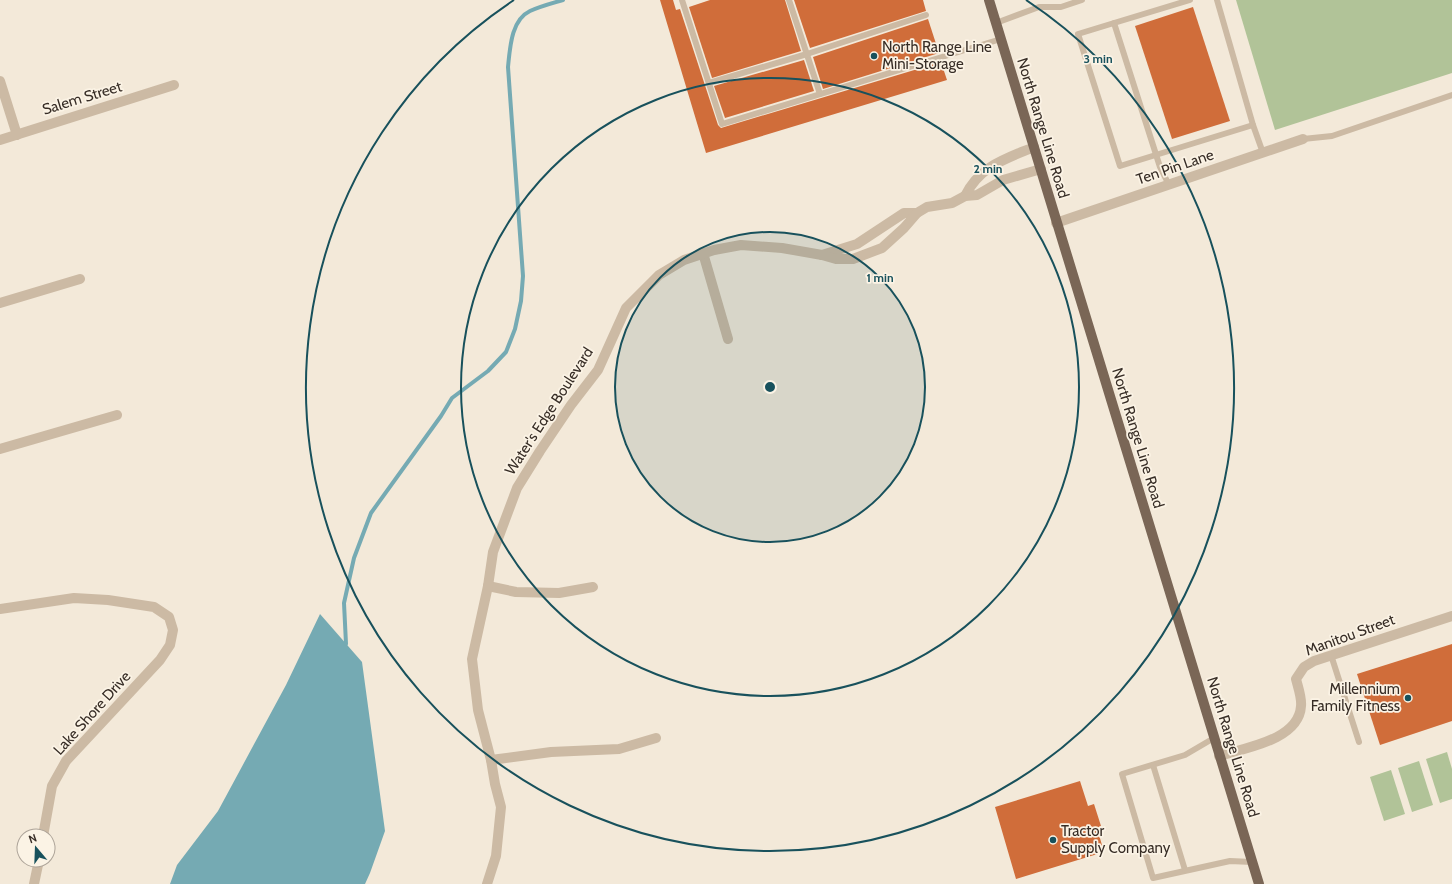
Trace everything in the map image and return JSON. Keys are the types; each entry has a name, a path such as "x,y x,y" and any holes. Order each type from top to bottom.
{"main road":[{"name":"North Range Line Road","path":"989,0 1259,884"}],"street":[{"path":"0,81 16,135"},
{"name":"Salem Street","path":"0,140 174,85"},
{"name":"Ten Pin Lane","path":"1056,223 1303,139"},
{"path":"965,196 971,184 981,174 995,164 1034,147"},
{"name":"Water's Edge Boulevard","path":"487,884 496,856 501,807 478,710 472,659 488,586 493,552 517,488 549,438 598,370 626,308 659,275 684,260 703,253 741,245 782,248 836,259 853,259 882,248 904,228 917,213 926,207 952,202 965,196 977,195 1003,180 1041,169"},
{"name":"Water's Edge Boulevard","path":"822,255 857,244 904,214 917,213"},
{"path":"703,253 728,339"},
{"path":"0,303 80,278"},
{"path":"0,449 117,414"},
{"path":"488,586 516,592 559,593 593,587"},
{"name":"Lake Shore Drive","path":"0,609 74,598 108,600 154,607 169,617 173,630 170,645 160,660 66,761 52,786 44,828"},
{"name":"Manitou Street","path":"1220,756 1272,739 1286,732 1297,720 1301,706 1296,679 1304,667 1314,661 1331,655 1452,616"},
{"path":"491,760 551,752 619,749 656,738"},
{"path":"34,884 37,868"}],"lane":[{"path":"682,0 722,124 1001,39"},
{"path":"789,0 820,94"},
{"path":"1059,0 1061,7"},
{"path":"996,23 1039,7 1061,7 1082,0"},
{"path":"1190,0 1078,34 1120,166 1254,125"},
{"path":"1217,0 1263,153"},
{"path":"709,83 807,54 926,16"},
{"path":"1114,23 1156,156 1169,185"},
{"path":"1303,139 1332,136 1452,95"},
{"path":"1331,655 1359,742"},
{"path":"1214,738 1185,755 1122,774 1150,870 1153,878 1230,861 1252,862"},
{"path":"1153,765 1185,870"}],"green space":[{"path":"1236,0 1452,0 1452,73 1275,130"},
{"path":"1447,752 1452,769 1452,799 1440,803 1426,759"},
{"path":"1419,761 1433,805 1412,812 1398,768"},
{"path":"1391,770 1405,814 1384,821 1370,777"}],"water":[{"path":"320,614 362,662 385,831 365,884 170,884 177,865 218,811 286,685"}],"building":[{"path":"660,0 673,0 676,10 680,9 718,125 721,128 941,62 947,80 706,153"},
{"path":"710,0 785,0 801,51 712,78 689,7"},
{"path":"794,0 923,0 926,11 810,48"},
{"path":"1193,7 1230,121 1172,139 1135,26"},
{"name":"North Range Line Mini-Storage","path":"928,19 939,53 823,89 813,57"},
{"path":"804,60 814,91 725,118 714,86"},
{"name":"Millennium Family Fitness","path":"1452,644 1452,721 1380,745 1357,674"},
{"name":"Tractor Supply Company","path":"1080,781 1088,806 1094,804 1101,826 1097,828 1104,852 1016,879 995,807"}],"waterway":[{"path":"346,644 344,603 354,558 371,513 441,416 452,398 488,371 506,352 515,329 521,301 523,276 508,67 510,52 515,28 524,15 534,9 563,0"}],"place":[{"name":"North Range Line Mini-Storage","path":"874,56"},
{"name":"Millennium Family Fitness","path":"1408,698"},
{"name":"Tractor Supply Company","path":"1053,840"}]}
